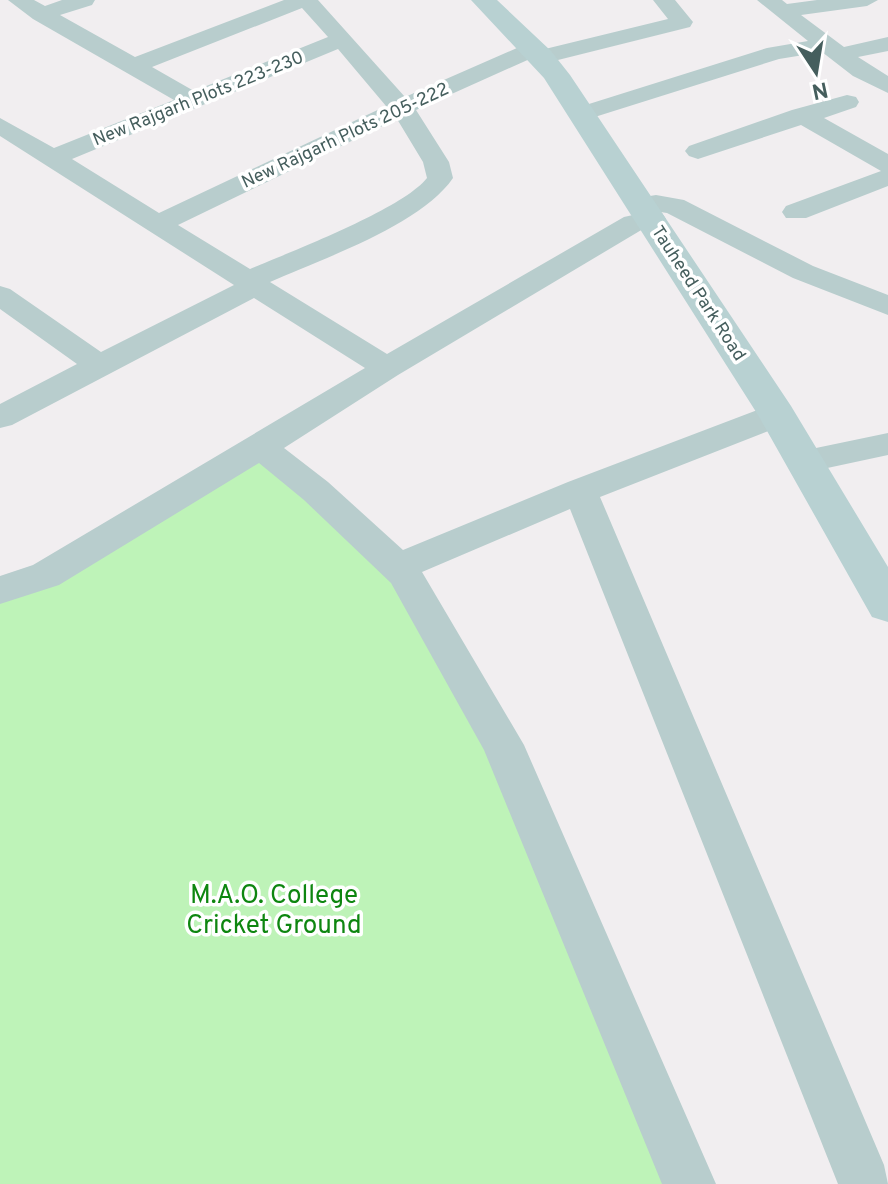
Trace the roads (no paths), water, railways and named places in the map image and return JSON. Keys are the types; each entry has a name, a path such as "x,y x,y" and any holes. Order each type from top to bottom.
{"main road":[{"name":"Tauheed Park Road","path":"483,0 538,53 582,114 777,415 888,605"}],"street":[{"path":"19,0 192,100"},
{"path":"41,14 84,0"},
{"path":"0,417 253,283 393,215 434,190 440,179 438,166 403,107 305,0 131,67"},
{"path":"664,0 682,22 732,67"},
{"path":"774,6 867,0"},
{"path":"774,6 831,50 888,86"},
{"name":"New Rajgarh Plots 205-222","path":"157,224 403,107 538,53 682,22"},
{"path":"803,30 850,22"},
{"name":"New Rajgarh Plots 223-230","path":"55,157 341,40"},
{"path":"582,114 775,53 888,44"},
{"path":"698,151 847,102"},
{"path":"801,115 888,165"},
{"path":"0,125 387,368"},
{"path":"796,212 888,177"},
{"path":"0,590 46,575 387,368 634,223 656,203 674,206 803,272 888,306"},
{"path":"0,295 99,365"},
{"path":"398,567 580,491 777,415"},
{"path":"804,461 888,444"},
{"path":"261,447 316,491 398,567 503,745 689,1184"},
{"path":"580,491 865,1184"}],"park label":[{"name":"M.A.O. College Cricket Ground","path":"274,909"}]}
